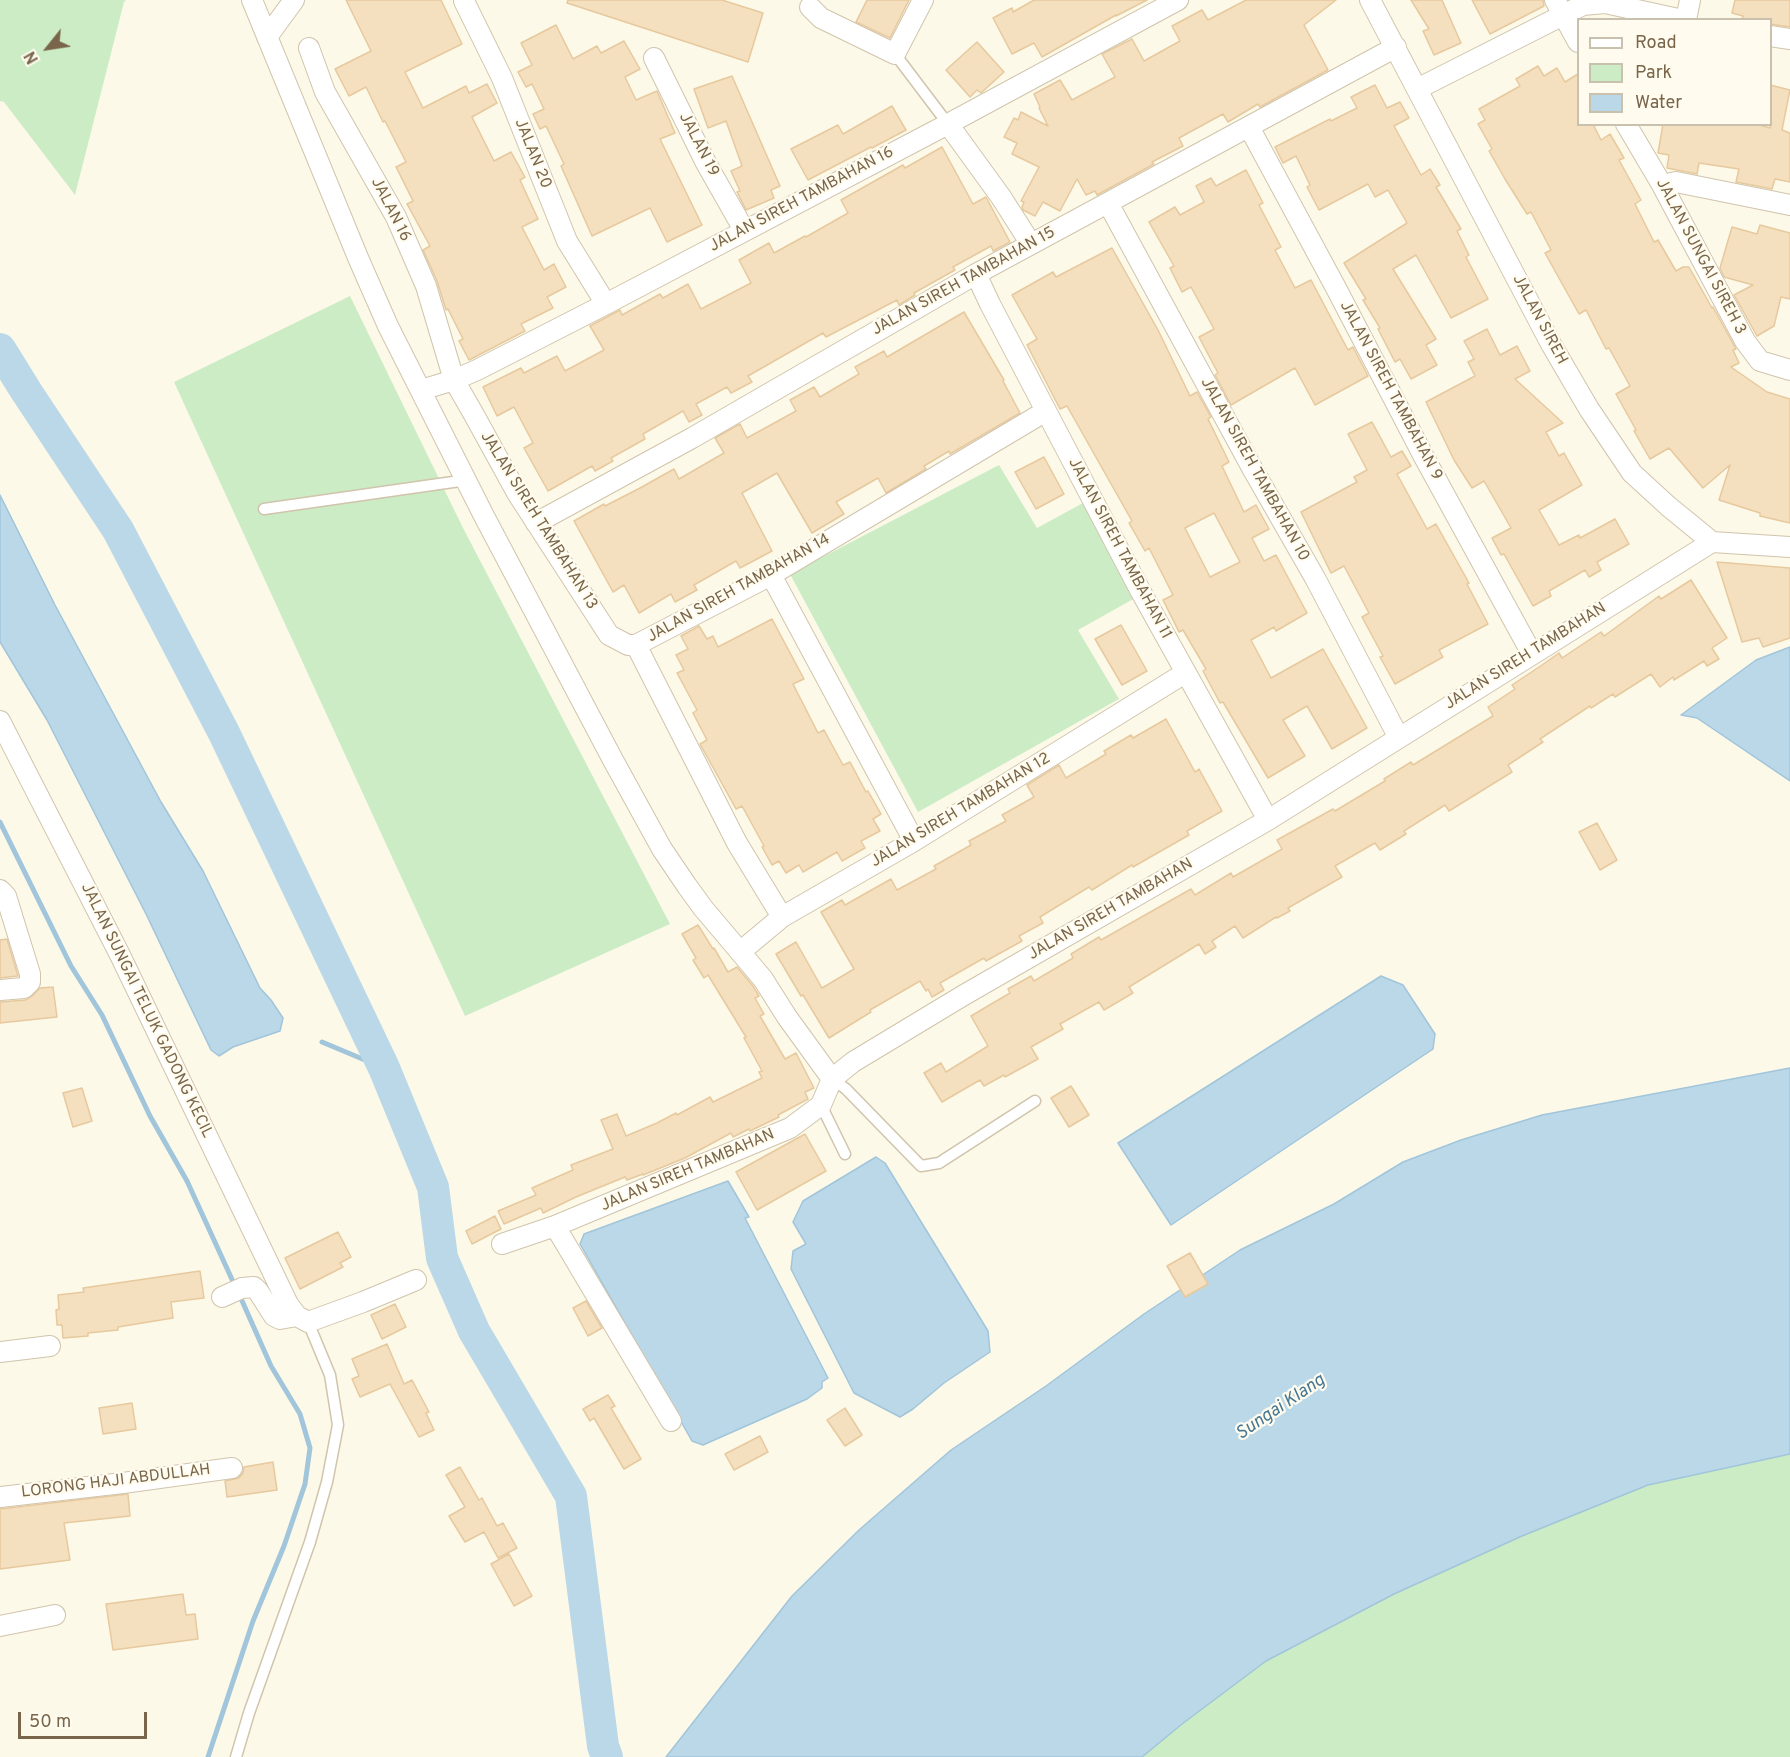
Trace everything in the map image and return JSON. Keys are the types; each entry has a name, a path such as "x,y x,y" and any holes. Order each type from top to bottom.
{"street":[{"path":"252,0 388,326 522,588 662,849 703,908 763,979 787,1017 832,1078 821,1105"},
{"path":"267,37 294,0"},
{"path":"807,2 821,18 895,54 923,0"},
{"name":"JALAN SIREH TAMBAHAN 16","path":"421,390 454,380 606,304 1179,0"},
{"name":"JALAN SIREH","path":"1370,0 1551,344 1589,410 1632,473 1712,542"},
{"path":"1686,18 1690,0"},
{"name":"JALAN 20","path":"464,1 502,78 567,241 606,304"},
{"path":"1417,89 1559,8 1605,3 1676,18"},
{"path":"1559,8 1577,40"},
{"path":"1772,36 1790,39"},
{"name":"JALAN SIREH TAMBAHAN 15","path":"536,522 692,438 976,274 1396,47"},
{"name":"JALAN 16","path":"309,48 326,92 396,217 426,286 454,380"},
{"name":"JALAN 19","path":"654,58 706,163 744,230"},
{"path":"948,124 1001,197 1031,244"},
{"name":"JALAN SUNGAI SIREH 3","path":"1627,126 1662,185 1745,341 1760,361 1790,370"},
{"name":"JALAN SIREH TAMBAHAN 9","path":"1249,127 1424,457 1532,654"},
{"path":"1662,185 1676,182 1790,205"},
{"name":"JALAN SIREH TAMBAHAN 10","path":"1108,203 1252,468 1315,578 1399,738"},
{"name":"JALAN SIREH TAMBAHAN 11","path":"976,274 1141,592 1268,820"},
{"name":"JALAN SIREH TAMBAHAN 13","path":"454,380 517,493 609,634 628,645 636,645"},
{"name":"JALAN SIREH TAMBAHAN 14","path":"782,917 737,843 636,645 771,575 1046,411"},
{"path":"1712,542 1790,547"},
{"name":"JALAN SIREH TAMBAHAN","path":"832,1078 853,1062 964,995 1268,820 1712,542"},
{"path":"771,575 914,841"},
{"name":"JALAN SIREH TAMBAHAN 12","path":"740,952 782,917 914,841 1185,673"},
{"name":"JALAN SUNGAI TELUK GADONG KECIL","path":"0,721 120,955 297,1314"},
{"path":"0,890 6,896 30,974 30,982 24,988 0,990"},
{"name":"JALAN SIREH TAMBAHAN","path":"502,1244 555,1227 790,1128 821,1105"},
{"path":"555,1227 671,1421"},
{"path":"222,1297 242,1288 254,1287 274,1316 280,1319 363,1302 416,1280"},
{"path":"0,1352 50,1346"},
{"name":"LORONG HAJI ABDULLAH","path":"0,1497 232,1468"},
{"path":"0,1626 55,1615"}],"lane":[{"path":"895,54 948,124"},
{"path":"264,509 467,480"},
{"path":"832,1078 846,1089 921,1166 939,1163 1035,1101"},
{"path":"821,1105 845,1154"},
{"path":"236,1757 253,1702 310,1542 327,1482 338,1425 330,1375 297,1314"}],"green space":[{"path":"0,0 126,0 75,195 4,102 0,101"},
{"path":"350,296 463,528 670,924 465,1016 174,382"},
{"path":"999,465 1037,528 1083,503 1135,598 1078,630 1119,699 918,812 790,574"},
{"path":"1790,1454 1790,1757 1142,1757 1266,1661 1394,1594 1522,1536 1648,1485"}],"water":[{"path":"0,495 55,605 161,802 203,871 260,988 283,1018 280,1031 233,1047 219,1056 211,1050 146,914 47,720 0,642"},
{"path":"1790,647 1790,781 1697,718 1681,715 1756,660"},
{"path":"1381,976 1403,985 1435,1034 1433,1049 1171,1225 1118,1143"},
{"name":"Sungai Klang","path":"1790,1068 1790,1454 1648,1485 1522,1536 1394,1594 1266,1661 1142,1757 666,1757 792,1596 859,1530 951,1450 1046,1386 1144,1314 1240,1250 1334,1204 1403,1162 1461,1140 1542,1115"},
{"path":"876,1157 885,1163 988,1331 990,1352 944,1383 900,1417 854,1393 791,1269 793,1251 806,1244 793,1222 803,1201"},
{"path":"728,1181 749,1217 745,1218 828,1378 822,1382 822,1388 807,1399 703,1445 692,1441 580,1244 584,1234"}],"building":[{"path":"346,0 441,0 462,44 405,72 423,108 466,86 469,93 487,84 497,103 472,117 494,161 511,152 525,177 520,180 538,219 522,227 544,270 554,264 566,287 547,297 553,308 521,324 525,331 469,360 459,341 463,339 448,309 446,310 437,281 423,250 430,246 407,204 413,201 396,167 406,162 366,87 349,96 335,69 371,51"},
{"path":"568,0 722,0 763,13 748,62 567,3"},
{"path":"867,0 909,0 890,38 856,22"},
{"path":"1034,0 1147,0 1042,57 1034,43 1012,54 993,18 1012,8 1013,12"},
{"path":"1246,0 1336,0 1304,25 1328,70 1260,107 1258,104 1228,122 1223,114 1179,138 1183,146 1097,195 1095,191 1086,195 1077,179 1060,211 1043,202 1035,216 1023,210 1024,202 1021,201 1039,167 1012,154 1017,143 1004,137 1014,118 1018,120 1021,112 1048,126 1034,94 1060,80 1072,100 1115,77 1102,54 1132,39 1144,61 1180,41 1172,26 1202,10 1208,20"},
{"path":"1411,0 1442,0 1461,43 1434,55 1423,31 1429,29"},
{"path":"1472,0 1543,0 1544,6 1490,34"},
{"path":"1735,0 1790,0 1790,27 1772,24 1772,18 1742,18 1743,16 1732,13"},
{"path":"556,25 573,59 597,46 601,53 624,41 640,69 625,77 636,100 657,91 675,133 660,139 702,225 667,242 650,208 592,236 561,166 564,164 546,126 540,129 533,114 544,109 532,84 526,87 518,72 532,65 521,43"},
{"path":"977,42 1004,72 981,93 977,90 970,97 946,70"},
{"path":"1538,66 1544,76 1557,68 1565,82 1577,75 1577,126 1594,126 1601,140 1610,134 1624,158 1619,160 1641,200 1635,204 1654,242 1658,240 1676,271 1689,267 1736,349 1733,350 1739,363 1731,367 1767,392 1790,399 1790,523 1760,516 1760,513 1719,500 1730,465 1703,488 1669,448 1650,459 1616,394 1630,386 1609,348 1606,349 1586,310 1579,314 1545,253 1551,250 1531,212 1527,214 1505,179 1489,151 1492,149 1478,124 1485,120 1479,109 1520,86 1516,79"},
{"path":"732,76 780,186 771,190 774,198 746,210 737,192 740,191 731,171 742,166 726,121 708,128 694,89"},
{"path":"1375,85 1387,108 1400,102 1409,118 1394,126 1421,175 1430,169 1440,185 1436,187 1461,229 1457,231 1469,255 1466,257 1488,299 1451,318 1416,255 1393,269 1436,339 1426,345 1437,365 1411,379 1400,359 1395,362 1378,329 1380,328 1363,300 1366,299 1344,263 1407,223 1388,190 1375,197 1368,184 1319,210 1307,187 1310,185 1296,156 1283,163 1275,147 1357,108 1351,97"},
{"path":"1772,86 1790,90 1782,130 1790,133 1790,182 1775,179 1772,189 1736,182 1739,169 1699,163 1697,174 1667,168 1669,155 1658,153 1663,126 1763,126 1770,128 1772,126"},
{"path":"892,106 906,130 808,180 791,149 838,125 843,134"},
{"path":"942,147 973,204 986,197 1010,242 993,251 991,246 953,267 955,270 914,293 915,295 899,305 897,300 826,337 823,333 748,376 752,382 731,393 727,387 696,404 702,415 689,422 683,411 643,434 645,439 611,458 613,461 595,471 592,466 548,491 524,448 533,443 514,407 497,416 483,387 521,368 524,373 557,356 565,371 604,350 590,326 620,310 622,315 660,294 663,298 688,284 701,309 751,283 739,260 769,243 774,253 806,237 848,213 841,200 903,165 905,168"},
{"path":"1246,170 1263,203 1259,205 1281,247 1275,250 1295,288 1311,280 1348,350 1353,347 1368,376 1315,405 1295,368 1231,405 1215,375 1218,373 1199,337 1214,329 1191,287 1182,292 1170,268 1174,266 1149,222 1175,207 1180,215 1204,202 1196,186 1211,178 1216,186"},
{"path":"1760,225 1790,233 1790,299 1781,297 1774,326 1757,336 1734,295 1753,285 1724,277 1720,268 1732,227 1757,234"},
{"path":"1112,248 1158,330 1190,396 1197,392 1211,417 1208,419 1229,462 1222,466 1244,512 1256,505 1269,529 1252,538 1264,561 1276,555 1307,613 1276,631 1274,627 1251,640 1271,678 1323,649 1367,728 1332,749 1307,706 1283,720 1305,756 1268,778 1223,702 1220,703 1203,671 1206,669 1183,630 1179,632 1163,600 1173,595 1149,548 1145,551 1129,523 1132,521 1067,406 1060,409 1027,345 1037,339 1012,295 1053,272 1056,277","holes":["1214,513 1240,562 1210,577 1185,528"]},
{"path":"964,312 1004,380 1020,413 950,454 949,451 924,466 926,469 886,493 878,478 836,502 844,514 812,533 777,473 742,493 772,551 740,568 736,561 694,585 697,590 675,602 671,594 639,613 624,585 613,592 574,521 674,469 679,479 724,453 715,438 740,424 747,438 796,411 790,400 814,387 820,397 859,374 855,367 884,351 887,357"},
{"path":"1487,329 1500,355 1517,346 1530,371 1515,379 1563,423 1546,432 1559,456 1564,453 1582,485 1539,510 1559,545 1579,535 1580,538 1615,519 1629,544 1597,562 1601,570 1589,577 1585,570 1549,591 1551,596 1533,606 1504,554 1501,555 1492,538 1511,528 1484,481 1472,488 1454,460 1426,402 1475,376 1468,362 1474,359 1464,341"},
{"path":"1372,422 1391,457 1402,451 1411,466 1397,474 1427,529 1436,524 1469,583 1467,584 1488,624 1439,650 1443,657 1395,684 1362,617 1369,613 1344,566 1331,573 1301,512 1357,482 1354,477 1367,470 1348,434"},
{"path":"1044,457 1064,494 1036,509 1015,472"},
{"path":"1717,562 1790,568 1790,638 1763,647 1759,638 1742,642"},
{"path":"1691,580 1727,638 1712,648 1719,659 1707,666 1704,661 1674,680 1673,677 1660,687 1651,674 1615,697 1613,694 1591,708 1590,706 1540,739 1543,742 1508,765 1512,772 1449,811 1445,805 1404,831 1406,834 1380,850 1375,843 1335,866 1342,877 1288,908 1290,911 1243,938 1235,926 1212,941 1216,947 1205,954 1199,944 1129,987 1133,993 1104,1010 1099,1002 1060,1024 1063,1029 1031,1047 1038,1059 984,1086 980,1080 942,1102 924,1073 941,1063 946,1072 988,1046 971,1016 1010,993 1008,989 1031,976 1034,981 1073,958 1071,954 1099,937 1101,940 1191,889 1195,895 1231,873 1233,877 1282,849 1277,840 1333,809 1335,811 1385,781 1384,779 1411,762 1413,765 1493,716 1488,707 1515,689 1512,685 1559,653 1562,658 1601,632 1604,636 1659,596 1661,599"},
{"path":"772,619 804,679 793,684 818,733 824,730 843,765 850,762 881,814 873,819 880,831 861,841 865,848 842,861 837,852 803,872 799,865 786,873 779,861 772,865 742,806 736,809 700,744 707,740 693,713 697,710 677,673 684,670 676,655 688,649 681,636 699,626 707,639 713,636 718,647"},
{"path":"1121,625 1147,671 1122,685 1095,639"},
{"path":"1166,719 1195,772 1199,769 1222,811 1187,831 1189,835 1133,867 1132,865 1092,890 1089,887 1040,917 1043,923 1019,936 1022,941 986,961 984,958 940,983 944,990 932,997 920,981 870,1010 871,1012 829,1038 776,954 796,942 822,988 854,969 821,912 842,900 845,905 891,879 897,890 936,869 934,866 971,845 969,841 1006,821 1002,815 1034,797 1027,785 1059,765 1066,778 1106,754 1104,751 1131,735 1133,738"},
{"path":"1597,823 1617,860 1600,870 1579,832"},
{"path":"698,925 728,972 737,967 753,986 759,996 755,998 764,1014 760,1016 785,1059 796,1053 814,1088 805,1092 808,1099 750,1131 749,1129 733,1137 731,1133 685,1158 643,1175 627,1180 625,1177 543,1213 541,1208 504,1224 498,1211 536,1195 532,1188 573,1170 571,1165 613,1149 601,1120 617,1114 626,1136 676,1113 677,1115 710,1097 713,1102 762,1078 759,1072 762,1071 744,1038 746,1037 708,975 704,978 682,934"},
{"path":"7,939 18,976 0,978 0,940"},
{"path":"53,987 57,1017 0,1023 0,1002 26,1000 40,988"},
{"path":"1071,1086 1089,1115 1069,1127 1051,1098"},
{"path":"82,1088 92,1121 73,1127 63,1093"},
{"path":"805,1134 826,1171 757,1210 736,1172"},
{"path":"495,1216 501,1229 472,1244 466,1231"},
{"path":"338,1232 351,1257 340,1263 343,1267 300,1289 285,1258"},
{"path":"1190,1253 1208,1284 1185,1297 1167,1266"},
{"path":"200,1271 204,1298 171,1302 173,1318 118,1327 118,1330 88,1333 88,1336 63,1338 62,1325 57,1325 58,1295 84,1292 83,1288"},
{"path":"586,1301 602,1328 588,1336 573,1308"},
{"path":"395,1304 406,1327 382,1339 371,1315"},
{"path":"387,1344 404,1384 412,1380 429,1412 426,1413 434,1430 419,1437 390,1384 360,1397 352,1379 359,1376 352,1359"},
{"path":"608,1395 615,1406 611,1408 641,1459 624,1469 594,1418 590,1421 583,1409"},
{"path":"132,1403 136,1429 103,1434 99,1408"},
{"path":"845,1408 862,1435 845,1446 827,1420"},
{"path":"760,1436 768,1452 734,1470 725,1454"},
{"path":"273,1462 277,1490 227,1497 225,1481 239,1478 244,1467"},
{"path":"460,1467 479,1500 482,1498 497,1526 503,1523 517,1548 498,1558 484,1532 465,1542 449,1516 465,1507 446,1475"},
{"path":"128,1494 130,1516 64,1523 70,1560 0,1569 0,1509"},
{"path":"509,1554 532,1596 514,1606 491,1564"},
{"path":"183,1594 186,1615 195,1614 198,1639 113,1650 106,1604"}],"waterway":[{"path":"0,349 118,530 224,733 384,1068 433,1187 442,1258 474,1331 571,1496 603,1746 607,1757"},
{"path":"0,822 71,966 102,1015 150,1116 187,1181 235,1286"},
{"path":"322,1042 384,1068"},
{"path":"208,1757 253,1621 284,1546 305,1484 310,1448 300,1414 271,1366 239,1294"}]}
